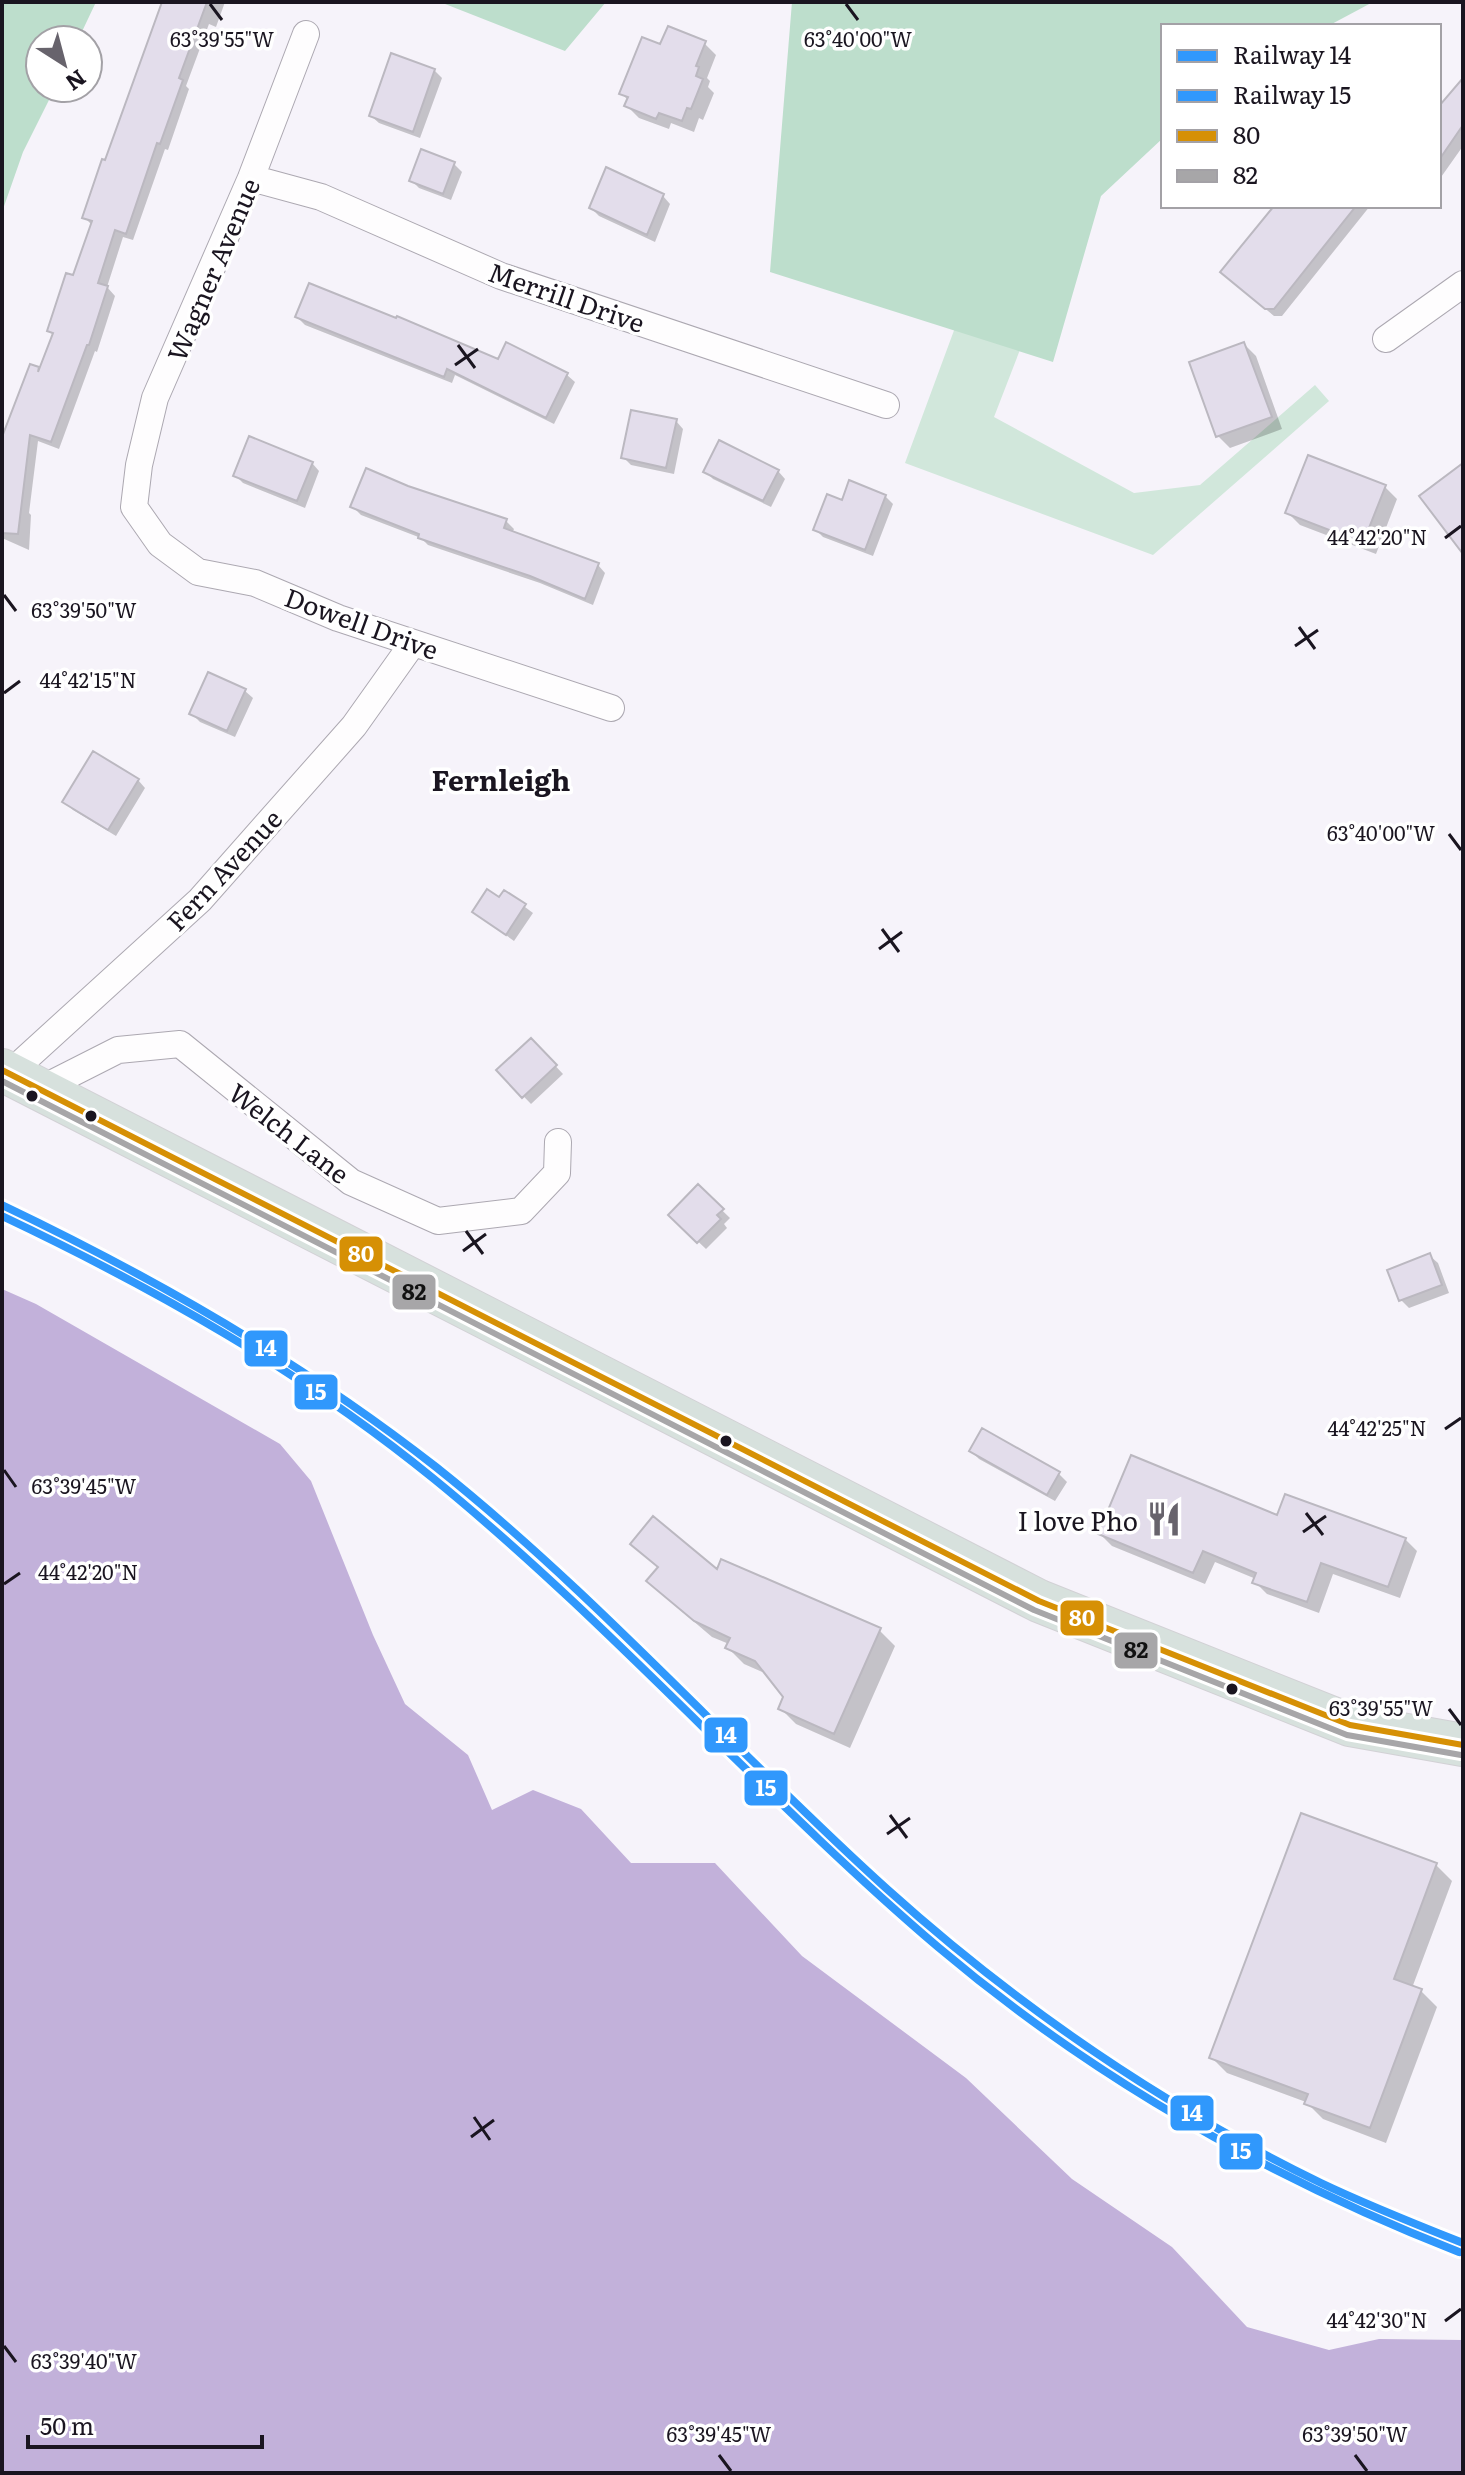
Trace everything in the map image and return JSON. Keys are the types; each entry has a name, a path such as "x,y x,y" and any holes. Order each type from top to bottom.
{"main road":[{"path":"16,1078 1039,1601 1350,1725 1463,1745"}],"street":[{"name":"Wagner Avenue","path":"134,507 139,465 155,398 251,178 306,34"},
{"name":"Merrill Drive","path":"251,178 321,197 501,276 886,405"},
{"path":"1386,339 1463,284"},
{"name":"Dowell Drive","path":"134,507 160,544 198,572 255,583 338,618 611,708"},
{"name":"Fern Avenue","path":"16,1078 200,900 354,726 413,643"},
{"name":"Welch Lane","path":"16,1078 118,1050 180,1044 351,1182 438,1221 521,1211 557,1173 558,1142"}],"green space":[{"path":"2,2 96,2 86,24 24,24 24,104 47,104 23,152 2,212"},
{"path":"440,2 606,2 565,51"},
{"path":"792,2 1373,2 1332,24 1161,24 1161,140 1101,196 1053,362 770,272"},
{"path":"1161,29 1076,205 994,417 1134,493 1200,485 1315,385 1329,401 1153,555 905,463 973,279"}],"shaded area":[{"path":"2,1289 36,1304 280,1444 311,1481 373,1635 405,1704 468,1755 492,1810 533,1790 581,1809 631,1863 715,1863 802,1956 966,2078 1072,2179 1172,2247 1247,2327 1329,2350 1379,2339 1463,2340 1463,2473 2,2473"}],"building":[{"path":"162,2 207,2 179,78 183,80 160,144 157,143 126,234 115,230 98,283 108,286 89,345 51,442 30,435 18,534 2,533 2,437 30,364 39,367 38,372 53,333 47,331 66,273 73,275 92,221 82,218"},
{"path":"668,26 706,41 696,66 699,67 696,76 703,79 691,109 687,108 682,121 659,113 656,119 624,106 628,97 619,94 642,37 660,44"},
{"path":"391,53 435,69 413,132 369,116"},
{"path":"1463,78 1463,125 1441,157 1441,104"},
{"path":"421,149 455,162 443,194 409,181"},
{"path":"606,167 664,194 647,235 589,208"},
{"path":"1272,208 1354,208 1274,309 1265,309 1220,272"},
{"path":"309,283 498,359 506,342 568,373 546,418 447,369 444,377 295,317"},
{"path":"1244,342 1272,417 1216,437 1189,362"},
{"path":"631,410 677,419 666,468 621,458"},
{"path":"249,436 313,462 297,501 233,476"},
{"path":"719,440 779,470 763,501 703,472"},
{"path":"1308,455 1386,485 1363,543 1285,513"},
{"path":"1463,463 1463,554 1419,496"},
{"path":"366,468 408,486 507,519 504,528 599,563 585,599 530,576 418,538 419,534 350,507"},
{"path":"849,480 886,495 865,550 813,530 827,494 842,500"},
{"path":"208,672 246,689 227,731 189,714"},
{"path":"93,751 139,779 108,830 62,802"},
{"path":"487,889 499,897 504,890 526,904 506,935 472,912"},
{"path":"531,1038 557,1065 522,1098 496,1070"},
{"path":"698,1184 724,1209 717,1215 721,1219 697,1243 668,1215"},
{"path":"1430,1253 1442,1285 1399,1301 1387,1270"},
{"path":"982,1428 1060,1472 1047,1495 969,1451"},
{"path":"1131,1455 1277,1515 1285,1494 1406,1538 1388,1587 1321,1563 1307,1602 1252,1583 1256,1573 1203,1551 1193,1573 1098,1534"},
{"path":"653,1516 717,1569 721,1559 881,1628 834,1734 778,1709 783,1697 755,1661 725,1648 730,1638 694,1621 646,1581 658,1567 630,1544"},
{"path":"1301,1813 1437,1863 1394,1979 1422,1989 1370,2128 1304,2104 1308,2094 1209,2058"}],"rail line":[{"name":"14","path":"2,1205 116,1262 226,1324 333,1392 436,1467 609,1620 887,1889 936,1932 1040,2013 1149,2087 1262,2153 1356,2199 1463,2243"},
{"name":"15","path":"2,1216 115,1272 226,1334 384,1440 500,1535 563,1592 873,1890 997,1995 1059,2040 1122,2082 1252,2158 1320,2192 1459,2252"}],"transit line":[{"name":"80","path":"2,1070 1039,1601 1350,1725 1463,1745"},
{"name":"82","path":"2,1081 1034,1610 1347,1735 1461,1755"}],"place":[{"name":"I love Pho","path":"1164,1519"}],"district":[{"name":"Fernleigh","path":"501,779"}]}
